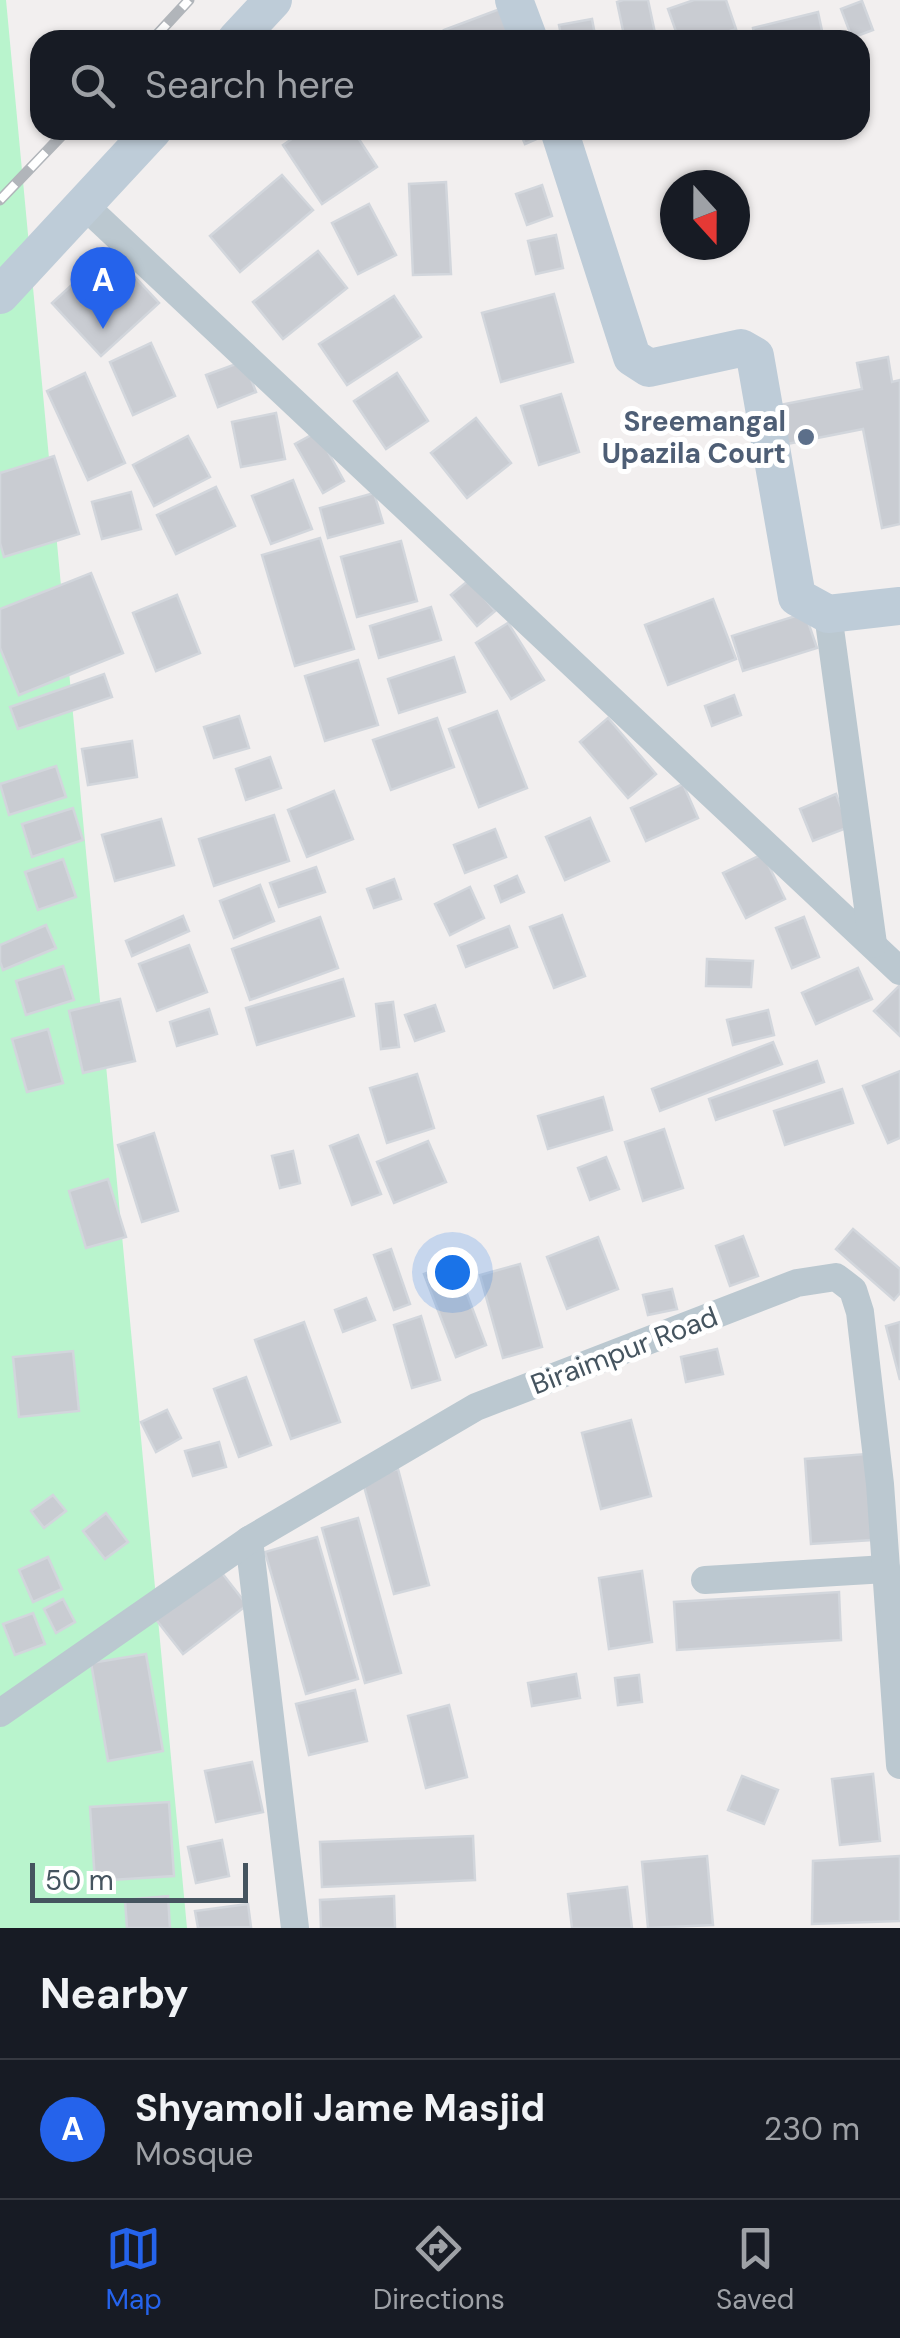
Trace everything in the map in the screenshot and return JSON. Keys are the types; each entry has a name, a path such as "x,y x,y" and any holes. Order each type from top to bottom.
{"street":[{"path":"245,30 273,0"},
{"path":"514,0 525,30"},
{"path":"0,295 143,140"},
{"path":"562,140 632,357 649,368 741,348 756,356 797,597 828,614 900,606"},
{"path":"84,204 900,971"},
{"path":"828,614 873,944"},
{"name":"Biraimpur Road","path":"0,1713 249,1540 476,1407 798,1284 836,1277 853,1290 860,1312 880,1484 900,1766"},
{"path":"249,1540 295,1928"},
{"path":"705,1580 886,1569"}],"green space":[{"path":"0,0 6,0 187,1928 0,1928"}],"building":[{"path":"648,0 654,30 623,30 617,2"},
{"path":"694,0 726,0 736,29 675,30 668,9"},
{"path":"862,1 873,30 849,30 841,9"},
{"path":"505,7 513,30 444,30"},
{"path":"818,12 822,30 753,30"},
{"path":"592,19 594,30 560,30 559,25"},
{"path":"290,140 359,140 377,167 322,204 283,145"},
{"path":"282,175 313,210 240,272 210,236"},
{"path":"446,182 451,274 413,275 409,184"},
{"path":"542,185 552,216 527,225 516,194"},
{"path":"369,204 396,255 358,274 332,223"},
{"path":"556,235 563,268 536,274 528,241"},
{"path":"110,250 159,303 101,356 52,303"},
{"path":"318,251 347,288 283,339 253,302"},
{"path":"554,294 573,362 501,382 482,313"},
{"path":"394,296 421,337 347,385 319,344"},
{"path":"151,343 175,396 133,415 110,362"},
{"name":"Sreemangal Upazila Court","path":"888,357 892,382 900,380 900,524 882,528 863,429 787,444 780,405 862,389 857,363"},
{"path":"244,361 256,392 218,407 206,375"},
{"path":"85,373 125,463 88,480 47,391"},
{"path":"397,373 428,421 386,449 354,401"},
{"path":"561,394 579,452 539,465 521,406"},
{"path":"276,413 285,459 241,467 232,422"},
{"path":"476,418 511,463 467,498 431,453"},
{"path":"317,432 344,481 323,493 295,444"},
{"path":"188,436 210,477 154,506 133,465"},
{"path":"54,456 79,534 4,557 0,543 0,473"},
{"path":"293,480 312,529 271,544 252,496"},
{"path":"216,487 235,526 176,554 157,515"},
{"path":"131,492 141,529 102,539 92,502"},
{"path":"374,493 383,523 328,538 320,508"},
{"path":"320,538 354,649 295,666 262,555"},
{"path":"401,541 417,601 357,617 341,557"},
{"path":"91,573 123,653 19,695 0,648 0,609"},
{"path":"469,580 495,611 477,626 451,595"},
{"path":"177,595 200,653 156,671 133,613"},
{"path":"713,599 736,659 668,685 645,625"},
{"path":"431,607 441,640 379,658 370,626"},
{"path":"805,613 817,648 743,671 732,636"},
{"path":"508,623 544,680 511,699 476,643"},
{"path":"454,657 465,692 399,713 388,679"},
{"path":"358,660 378,725 325,741 305,676"},
{"path":"104,674 112,697 18,729 10,707"},
{"path":"734,695 741,715 712,726 705,706"},
{"path":"497,711 527,788 479,807 449,729"},
{"path":"239,716 249,748 214,758 204,727"},
{"path":"437,718 454,767 391,790 373,740"},
{"path":"608,718 656,774 628,798 580,742"},
{"path":"132,741 137,777 88,785 82,749"},
{"path":"270,757 281,788 246,800 236,769"},
{"path":"56,766 66,797 9,815 0,784"},
{"path":"683,784 698,818 646,841 631,808"},
{"path":"334,791 353,839 307,857 288,810"},
{"path":"836,794 849,827 813,841 800,809"},
{"path":"73,808 83,840 32,857 22,824"},
{"path":"274,815 289,861 214,886 199,839"},
{"path":"590,818 609,861 565,880 546,837"},
{"path":"161,819 174,865 115,881 102,835"},
{"path":"495,829 506,857 465,873 454,845"},
{"path":"763,854 785,899 746,918 723,873"},
{"path":"63,859 76,897 38,910 25,872"},
{"path":"316,867 325,892 279,907 270,883"},
{"path":"517,876 524,892 501,902 495,886"},
{"path":"394,879 401,899 374,908 367,889"},
{"path":"260,885 274,921 234,938 220,901"},
{"path":"470,887 484,918 450,935 435,904"},
{"path":"562,915 585,976 554,988 530,927"},
{"path":"183,916 189,931 132,956 126,941"},
{"path":"320,917 338,968 250,1000 232,949"},
{"path":"804,917 819,957 792,968 776,928"},
{"path":"46,925 56,948 3,970 0,945"},
{"path":"509,926 517,947 466,967 458,946"},
{"path":"189,945 207,992 157,1011 139,964"},
{"path":"707,959 753,961 751,987 706,986"},
{"path":"63,966 74,1000 26,1015 16,981"},
{"path":"858,968 872,999 816,1024 802,993"},
{"path":"343,979 354,1016 257,1045 246,1008"},
{"path":"900,987 900,1036 874,1011"},
{"path":"120,999 135,1061 83,1073 69,1011"},
{"path":"393,1002 399,1047 381,1049 376,1004"},
{"path":"435,1005 444,1031 415,1041 405,1015"},
{"path":"209,1009 217,1034 177,1046 170,1022"},
{"path":"768,1010 774,1035 733,1045 727,1020"},
{"path":"48,1029 63,1083 27,1092 12,1039"},
{"path":"773,1042 782,1064 660,1111 652,1089"},
{"path":"817,1061 824,1082 716,1120 709,1099"},
{"path":"900,1071 900,1138 888,1143 863,1086"},
{"path":"417,1074 434,1128 387,1143 370,1088"},
{"path":"842,1089 853,1123 785,1145 774,1111"},
{"path":"603,1097 612,1130 548,1149 538,1116"},
{"path":"664,1129 683,1188 643,1201 625,1142"},
{"path":"154,1133 178,1211 142,1222 118,1145"},
{"path":"358,1135 381,1194 352,1205 330,1146"},
{"path":"428,1141 446,1182 394,1203 377,1162"},
{"path":"293,1151 300,1183 280,1188 272,1156"},
{"path":"606,1157 619,1189 590,1200 578,1168"},
{"path":"108,1179 126,1237 86,1248 69,1191"},
{"path":"853,1229 900,1269 900,1293 894,1300 836,1249"},
{"path":"743,1236 758,1276 730,1286 716,1246"},
{"path":"598,1237 618,1289 567,1309 547,1257"},
{"path":"391,1249 410,1304 394,1310 374,1255"},
{"path":"455,1262 486,1345 456,1357 424,1274"},
{"path":"520,1264 542,1347 503,1358 480,1275"},
{"path":"672,1289 677,1309 648,1315 643,1295"},
{"path":"366,1298 375,1320 343,1332 335,1310"},
{"path":"421,1316 440,1380 412,1388 394,1325"},
{"path":"304,1322 340,1422 291,1439 255,1340"},
{"path":"900,1322 900,1380 886,1326"},
{"path":"717,1349 723,1374 686,1382 681,1357"},
{"path":"73,1351 79,1411 19,1417 13,1357"},
{"path":"246,1377 271,1445 239,1457 214,1389"},
{"path":"167,1410 181,1438 156,1452 141,1422"},
{"path":"631,1420 651,1496 601,1509 582,1433"},
{"path":"219,1442 226,1467 193,1476 185,1451"},
{"path":"866,1454 872,1540 811,1544 805,1459"},
{"path":"398,1469 429,1585 394,1594 362,1479"},
{"path":"53,1495 66,1511 44,1528 31,1511"},
{"path":"106,1513 128,1542 105,1559 83,1531"},
{"path":"358,1518 401,1673 365,1683 322,1528"},
{"path":"317,1537 358,1679 306,1694 265,1552"},
{"path":"48,1557 62,1589 33,1602 19,1570"},
{"path":"218,1568 247,1605 183,1654 154,1617"},
{"path":"642,1571 652,1642 609,1649 599,1578"},
{"path":"839,1592 841,1640 677,1650 674,1602"},
{"path":"63,1599 75,1622 56,1633 44,1609"},
{"path":"33,1613 45,1644 15,1655 3,1624"},
{"path":"146,1654 163,1751 108,1761 91,1663"},
{"path":"576,1674 580,1698 532,1706 528,1683"},
{"path":"639,1675 642,1702 618,1705 615,1678"},
{"path":"355,1690 367,1741 309,1755 296,1704"},
{"path":"449,1705 467,1777 426,1788 408,1716"},
{"path":"252,1762 263,1812 216,1822 205,1771"},
{"path":"873,1774 880,1841 840,1845 832,1779"},
{"path":"742,1776 778,1790 764,1824 728,1810"},
{"path":"169,1802 174,1876 95,1881 90,1807"},
{"path":"473,1836 475,1880 322,1887 320,1842"},
{"path":"222,1840 229,1876 196,1883 188,1847"},
{"path":"707,1856 713,1925 648,1928 642,1862"},
{"path":"900,1856 900,1921 812,1924 813,1861"},
{"path":"627,1887 632,1928 572,1928 568,1894"},
{"path":"168,1896 170,1928 127,1928 125,1900"},
{"path":"394,1896 395,1928 321,1928 320,1900"},
{"path":"248,1904 251,1927 198,1928 195,1911"}],"railway":[{"path":"161,30 189,0"},
{"path":"0,200 57,140"}],"place":[{"name":"Shyamoli Jame Masjid","path":"103,329"},
{"name":"Sreemangal Upazila Court","path":"806,437"}]}
